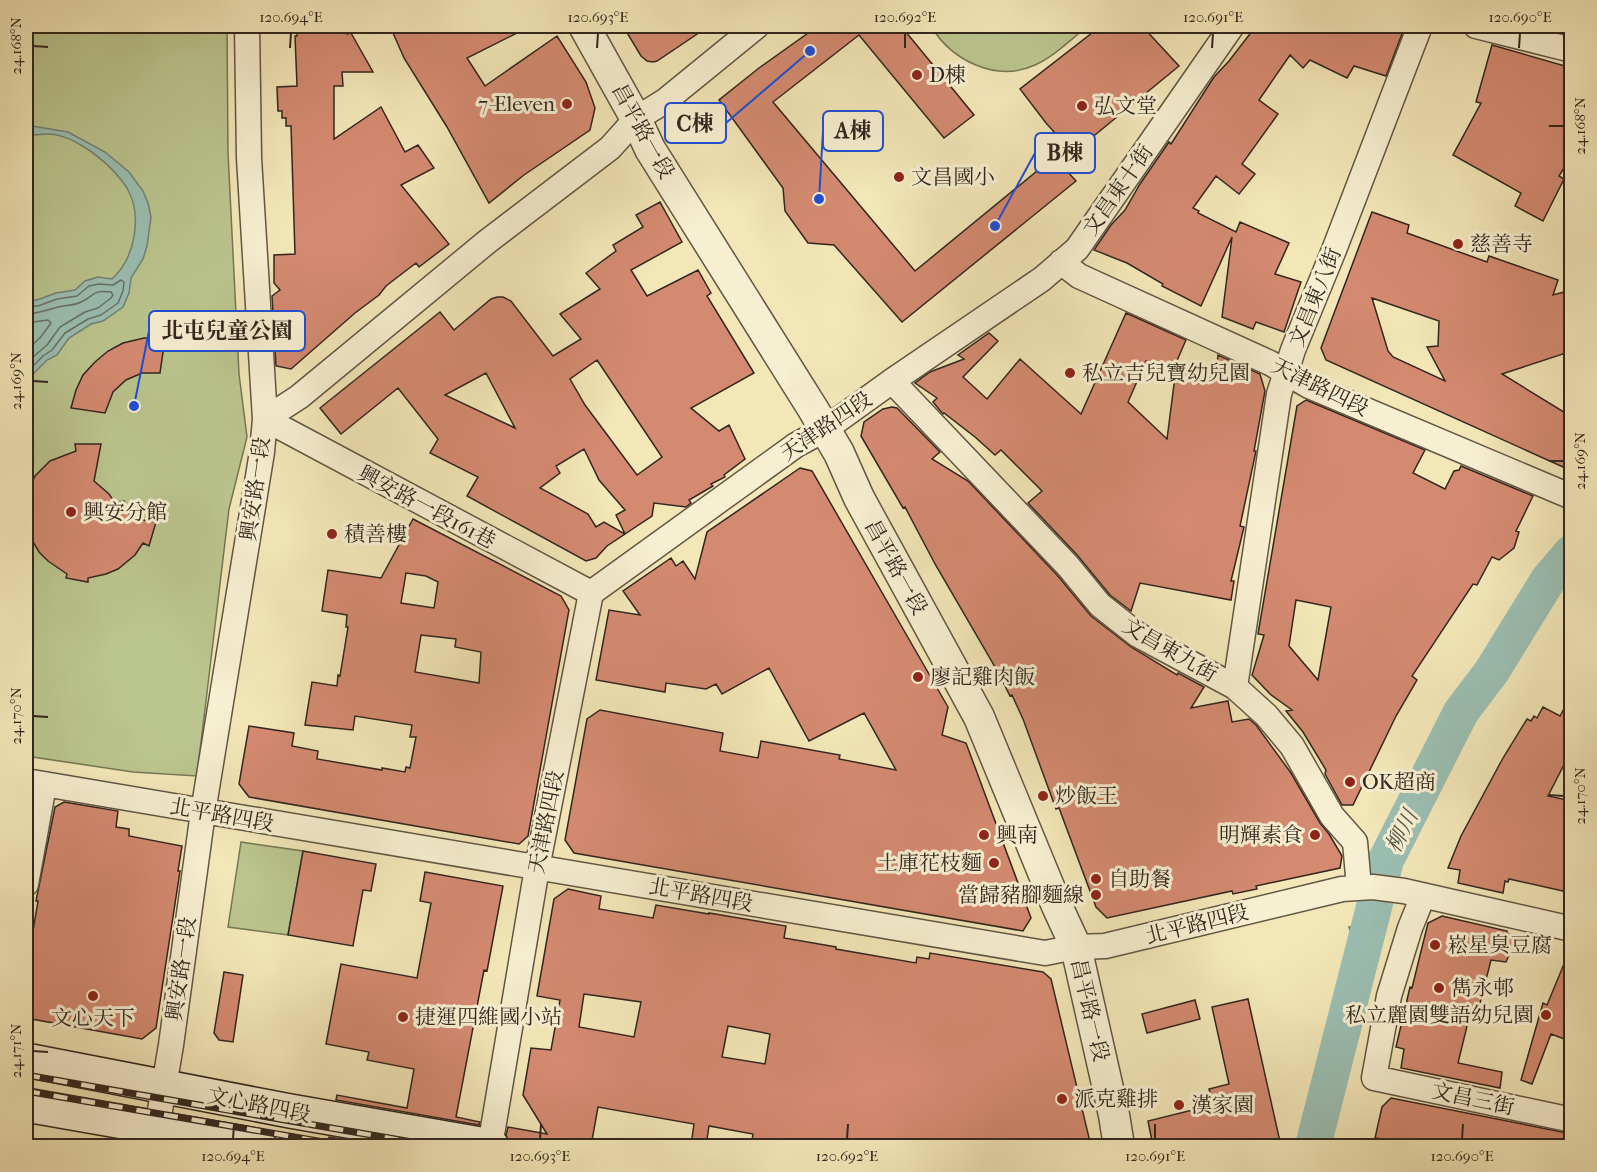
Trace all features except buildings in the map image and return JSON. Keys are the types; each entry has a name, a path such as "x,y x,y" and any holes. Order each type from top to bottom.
{"main road":[{"name":"文心路四段","path":"26,1060 491,1146"},
{"name":"文心路四段","path":"26,1105 157,1137 260,1146"}],"street":[{"path":"248,26 249,158 265,419"},
{"name":"昌平路一段","path":"584,26 650,148 838,453 864,508 979,717 1061,917 1076,947 1119,1146"},
{"name":"興安路一段","path":"157,1137 203,812 260,464 265,419 299,397 488,241 610,148 636,119 665,101 757,26"},
{"name":"文昌東十街","path":"1060,261 1077,249 1232,26"},
{"name":"文昌東八街","path":"1235,687 1279,394 1293,350 1420,26"},
{"path":"1476,26 1537,33 1572,50"},
{"name":"天津路四段","path":"491,1146 537,868 591,593 796,445 824,430 1041,279 1060,261 1079,276 1270,363 1309,386 1572,497"},
{"name":"文昌東九街","path":"892,381 1068,566 1100,605 1138,635 1235,687 1266,715 1292,747 1332,816 1355,842 1366,887"},
{"name":"興安路一段161巷","path":"265,419 591,593"},
{"path":"26,884 35,783"},
{"name":"北平路四段","path":"35,783 1045,953 1076,947 1106,946 1342,889 1366,887 1414,893"},
{"path":"1414,893 1572,929"},
{"name":"文昌三街","path":"1414,893 1410,928 1389,996 1374,1078 1572,1120"}],"green space":[{"path":"26,26 227,26 228,153 239,374 247,437 229,509 197,776 133,772 26,756"},
{"path":"931,26 1088,26 1056,52 1035,65 1020,70 1005,71 990,70 962,58 950,49"},
{"path":"241,842 303,851 288,935 228,927"},
{"path":"1349,927 1373,928 1365,969"}],"water":[{"path":"26,125 68,132 105,152 129,172 143,191 151,217 143,259 131,278 129,293 123,307 103,321 91,324 69,338 57,355 47,360 26,381 26,300 37,300 56,293 75,290 85,281 98,277 112,279 120,270 131,248 135,211 127,188 106,163 86,148 64,137 52,134 26,134"}],"waterway":[{"name":"柳川","path":"1313,1146 1386,860 1461,712 1492,671 1548,580 1572,552"}],"railway":[{"path":"26,1075 435,1146"},
{"path":"26,1091 347,1146"}],"place":[{"name":"C棟","path":"810,51"},
{"name":"D棟","path":"917,75"},
{"name":"7-Eleven","path":"567,104"},
{"name":"弘文堂","path":"1082,106"},
{"name":"文昌國小","path":"899,177"},
{"name":"A棟","path":"819,199"},
{"name":"B棟","path":"995,226"},
{"name":"慈善寺","path":"1458,244"},
{"name":"私立吉兒寶幼兒園","path":"1070,373"},
{"name":"北屯兒童公園","path":"134,406"},
{"name":"興安分館","path":"71,512"},
{"name":"積善樓","path":"332,534"},
{"name":"廖記雞肉飯","path":"918,677"},
{"name":"OK超商","path":"1350,782"},
{"name":"炒飯王","path":"1043,796"},
{"name":"興南","path":"984,835"},
{"name":"明輝素食","path":"1315,835"},
{"name":"土庫花枝麵","path":"994,863"},
{"name":"自助餐","path":"1096,879"},
{"name":"當歸豬腳麵線","path":"1096,895"},
{"name":"崧星臭豆腐","path":"1435,945"},
{"name":"雋永邨","path":"1439,988"},
{"name":"文心天下","path":"93,996"},
{"name":"私立麗園雙語幼兒園","path":"1546,1015"},
{"name":"捷運四維國小站","path":"403,1017"},
{"name":"派克雞排","path":"1062,1099"},
{"name":"漢家園","path":"1179,1105"}]}
